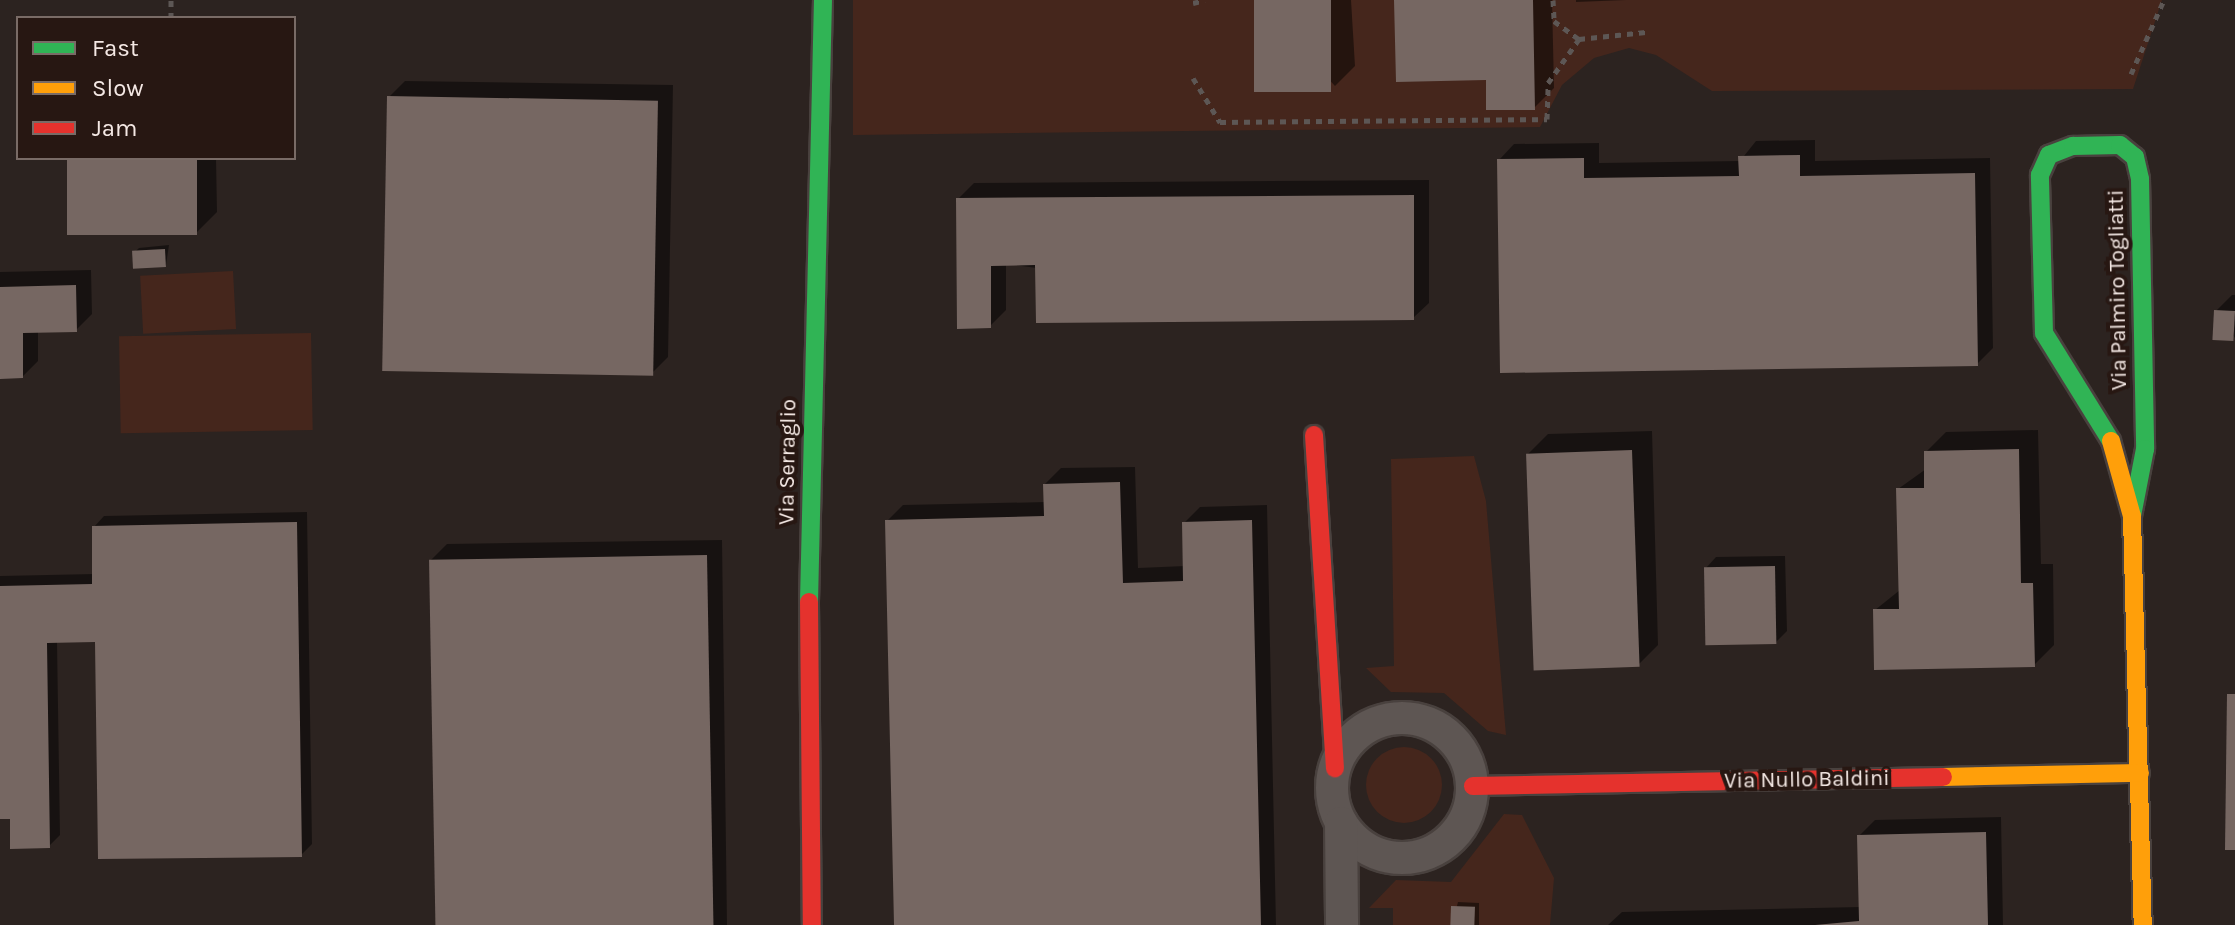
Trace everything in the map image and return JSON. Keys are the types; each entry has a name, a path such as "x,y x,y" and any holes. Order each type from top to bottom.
{"street":[{"name":"Via Serraglio","path":"812,925 809,560 823,0"},
{"name":"Via Palmiro Togliatti","path":"2132,516 2107,426 2044,333 2040,175 2049,155 2073,146 2120,145 2135,157 2140,179 2145,449 2132,516 2143,925"},
{"path":"1314,435 1341,823 1342,925"},
{"path":"1335,768 1359,732 1379,721 1423,720 1459,745 1473,786 1459,829 1421,855 1376,853 1341,823"},
{"name":"Via Nullo Baldini","path":"1473,786 2140,773"}],"path":[{"path":"1193,3 1205,0"},
{"path":"1553,0 1554,21 1579,39 1646,32"},
{"path":"2131,74 2164,0"},
{"path":"1193,78 1220,122 1547,119 1548,83 1579,39"}],"shaded area":[{"path":"853,0 2162,0 2133,89 1712,91 1656,55 1629,48 1594,58 1562,85 1540,127 853,135"},
{"path":"233,271 236,329 143,334 140,276"},
{"path":"311,333 313,430 121,433 119,336"},
{"path":"1474,456 1486,501 1506,735 1488,731 1444,693 1391,692 1366,668 1394,666 1391,459"},
{"path":"1404,747 1419,750 1431,758 1439,770 1442,785 1439,800 1431,812 1419,820 1404,823 1389,820 1377,812 1369,800 1366,785 1369,770 1377,758 1389,750"},
{"path":"1504,814 1522,815 1554,878 1550,925 1393,925 1393,908 1369,908 1396,880 1451,882"}],"building":[{"path":"1254,0 1331,0 1331,92 1254,92"},
{"path":"1394,0 1533,0 1535,110 1486,110 1486,80 1396,82"},
{"path":"387,96 658,101 653,376 382,371"},
{"path":"1800,155 1800,176 1975,173 1978,366 1500,373 1497,159 1584,158 1584,178 1739,176 1738,156"},
{"path":"67,160 197,160 197,235 67,235"},
{"path":"1414,195 1414,320 1036,323 1035,265 991,266 991,328 957,329 956,198"},
{"path":"165,249 166,267 133,269 132,251"},
{"path":"76,285 77,332 23,333 23,378 0,379 0,287"},
{"path":"2214,310 2235,311 2233,341 2212,340"},
{"path":"2019,449 2021,583 2033,583 2035,667 1874,670 1873,609 1899,609 1896,488 1924,488 1924,451"},
{"path":"1632,450 1640,667 1534,671 1526,454"},
{"path":"1120,482 1123,583 1183,581 1182,522 1252,520 1261,925 894,925 885,520 1044,516 1043,484"},
{"path":"297,522 302,857 98,859 95,642 47,643 50,848 10,849 10,819 0,819 0,586 92,584 92,526"},
{"path":"707,555 713,925 435,925 429,560"},
{"path":"1775,566 1776,644 1705,645 1704,567"},
{"path":"2227,694 2235,694 2235,850 2225,850"},
{"path":"1986,832 1988,925 1815,925 1859,921 1857,835"},
{"path":"1451,906 1475,907 1474,925 1450,925"}],"traffic: fast":[{"path":"809,602 823,0"},
{"path":"2111,441 2044,333 2040,175 2049,155 2073,146 2120,145 2135,157 2140,179 2145,449 2132,516"}],"traffic: slow":[{"path":"2111,441 2132,516 2143,925"},
{"path":"1943,777 2140,773"}],"traffic: jam":[{"path":"1314,435 1335,768"},
{"path":"809,602 812,925"},
{"path":"1473,786 1943,777"}]}
